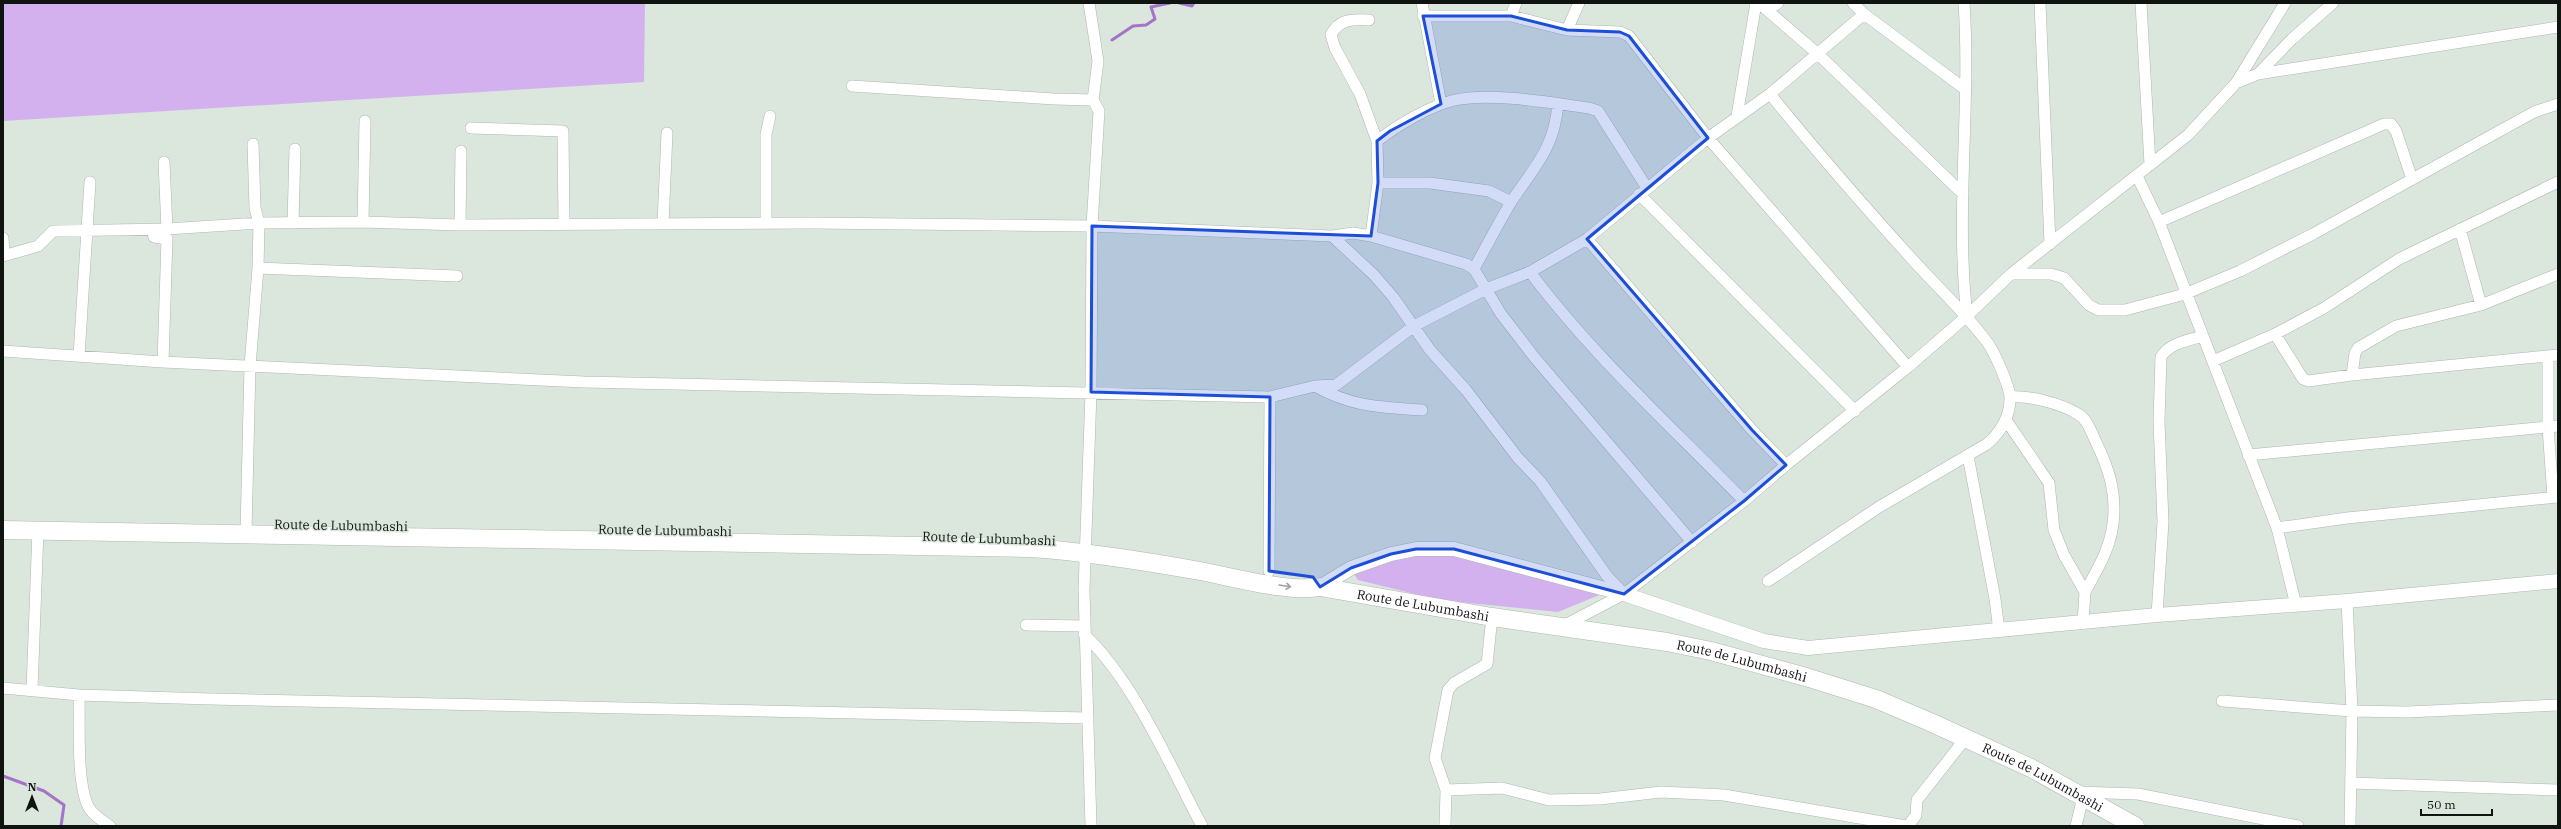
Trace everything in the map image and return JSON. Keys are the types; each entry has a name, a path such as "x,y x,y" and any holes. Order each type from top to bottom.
{"highway":[{"name":"Route de Lubumbashi","path":"3,519 246,528 1031,548 1086,547 1313,577 1320,586"},
{"name":"Route de Lubumbashi","path":"3,530 246,528"},
{"name":"Route de Lubumbashi","path":"1086,547 1300,588 1320,586 1492,616 1711,651 1785,671 1876,699 2031,768 2129,825"}],"street":[{"path":"1090,3 1098,61 1093,100 1099,111 1092,226 1091,392 1084,630 1091,826"},
{"path":"1422,3 1423,16 1441,104"},
{"path":"1511,16 1516,3"},
{"path":"1567,30 1579,3"},
{"path":"1737,116 1756,3"},
{"path":"1763,7 1778,3"},
{"path":"1854,3 1864,14 1966,89"},
{"path":"1964,3 1966,89 1962,271 1968,316"},
{"path":"2040,3 2050,244"},
{"path":"2140,3 2150,165"},
{"path":"1562,626 1624,594 1692,542 1744,501 1786,464 1855,411 1908,367 1968,316 2011,274 2188,135 2236,83 2285,3"},
{"path":"2258,74 2292,39 2333,3"},
{"path":"1763,7 1818,54 1963,194"},
{"path":"3,351 163,362 584,382 1270,397 1315,386 1336,385 1414,326 1486,289 1530,272 1587,238 1708,138 1770,94 1864,14"},
{"path":"1423,16 1511,16 1567,30 1620,32 1629,36 1708,138 1908,367"},
{"path":"1369,20 1354,19 1340,23 1331,35 1335,48 1360,94 1377,141 1378,183 1371,236"},
{"path":"2236,83 2258,74 2558,27"},
{"path":"852,86 1054,99 1093,100"},
{"path":"1768,581 1879,507 1968,456 2000,433 2006,420 2010,396 1988,344 1968,316 1931,280 1832,170 1770,94"},
{"path":"1377,141 1390,131 1441,104 1456,100 1494,98 1558,104 1589,108 1598,111 1643,191 1855,411"},
{"path":"1474,269 1511,202 1542,160 1556,128 1558,104"},
{"path":"2011,274 2051,274 2064,278 2089,305 2098,310 2125,310 2185,294 2247,268 2534,112 2558,104"},
{"path":"766,224 766,134 770,116"},
{"path":"363,222 365,121"},
{"path":"2159,222 2384,124 2391,124 2396,131 2412,179"},
{"path":"471,128 563,131 564,224"},
{"path":"663,224 667,134"},
{"path":"246,528 250,366 258,268 259,223 254,200 253,144"},
{"path":"293,223 295,149"},
{"path":"460,225 461,151"},
{"path":"164,162 167,229"},
{"path":"2137,176 2159,222 2185,294 2213,361 2277,528 2296,605"},
{"path":"79,356 90,182"},
{"path":"2213,361 2275,334 2324,308 2350,289 2399,259 2558,182"},
{"path":"1378,183 1430,183 1489,191 1511,202"},
{"path":"3,238 4,255 38,246 53,231 87,232 152,230 259,223 363,222 460,225 766,224 1092,226 1332,236 1353,233 1371,236 1466,264 1474,269 1501,314 1535,358 1692,542"},
{"path":"2460,229 2481,305"},
{"path":"152,230 154,237 167,238 163,362"},
{"path":"1332,236 1374,275 1414,326 1430,350 1466,390 1518,458 1540,481 1607,576 1624,594"},
{"path":"1587,238 1752,430 1786,464"},
{"path":"258,268 457,276"},
{"path":"1530,272 1554,304 1614,371 1744,501"},
{"path":"2352,374 2355,353 2358,348 2396,326 2481,305 2558,274"},
{"path":"2275,334 2303,379 2315,382 2352,374 2553,356 2553,426 2556,497 2347,518 2277,528"},
{"path":"2157,615 2163,522 2159,421 2161,357 2164,352 2178,343 2203,336"},
{"path":"1315,386 1338,399 1366,406 1422,410"},
{"path":"2010,396 2030,397 2079,414 2089,426 2107,464 2114,493 2113,525 2102,561 2085,592 2083,623"},
{"path":"1269,571 1270,397"},
{"path":"2006,420 2049,483 2054,530 2064,555 2085,592"},
{"path":"2248,455 2553,426"},
{"path":"1968,456 1995,599 1999,631"},
{"path":"32,690 38,530"},
{"path":"1320,586 1369,560 1397,553 1434,548 1454,550 1624,594 1741,634 1787,646 1833,646 2157,615 2346,601 2558,581"},
{"path":"2346,601 2352,711 2352,783 2350,826"},
{"path":"1445,826 1446,790 1435,758 1448,690 1454,683 1487,664 1492,616"},
{"path":"1026,625 1084,630 1111,662 1151,731 1202,826"},
{"path":"3,688 79,695 488,706 1088,718"},
{"path":"79,695 81,770 85,792 89,808 110,826"},
{"path":"2222,701 2352,711 2408,712 2558,705"},
{"path":"1446,790 1502,788 1549,800 1600,799 1661,792 1724,795 1850,821 1907,826 1916,815 1917,800 1966,740"},
{"path":"2352,783 2558,790"},
{"path":"2076,826 2078,794 2138,794 2298,826"}],"highlighted area":[{"path":"1423,16 1511,16 1567,30 1620,32 1629,36 1708,138 1587,239 1752,430 1786,465 1744,501 1624,594 1454,549 1416,549 1391,554 1351,568 1320,587 1313,577 1269,571 1270,397 1091,392 1092,226 1371,236 1378,183 1377,141 1390,131 1441,104"}],"shaded area":[{"path":"3,3 645,3 644,82 3,121"},
{"path":"1456,552 1604,593 1558,612 1439,600 1358,580 1353,572 1397,554"}],"waterway":[{"path":"1112,40 1133,26 1146,25 1155,19 1151,7 1170,3"},
{"path":"1179,3 1192,6 1194,3"},
{"path":"3,776 44,791 64,805 61,826"}]}
